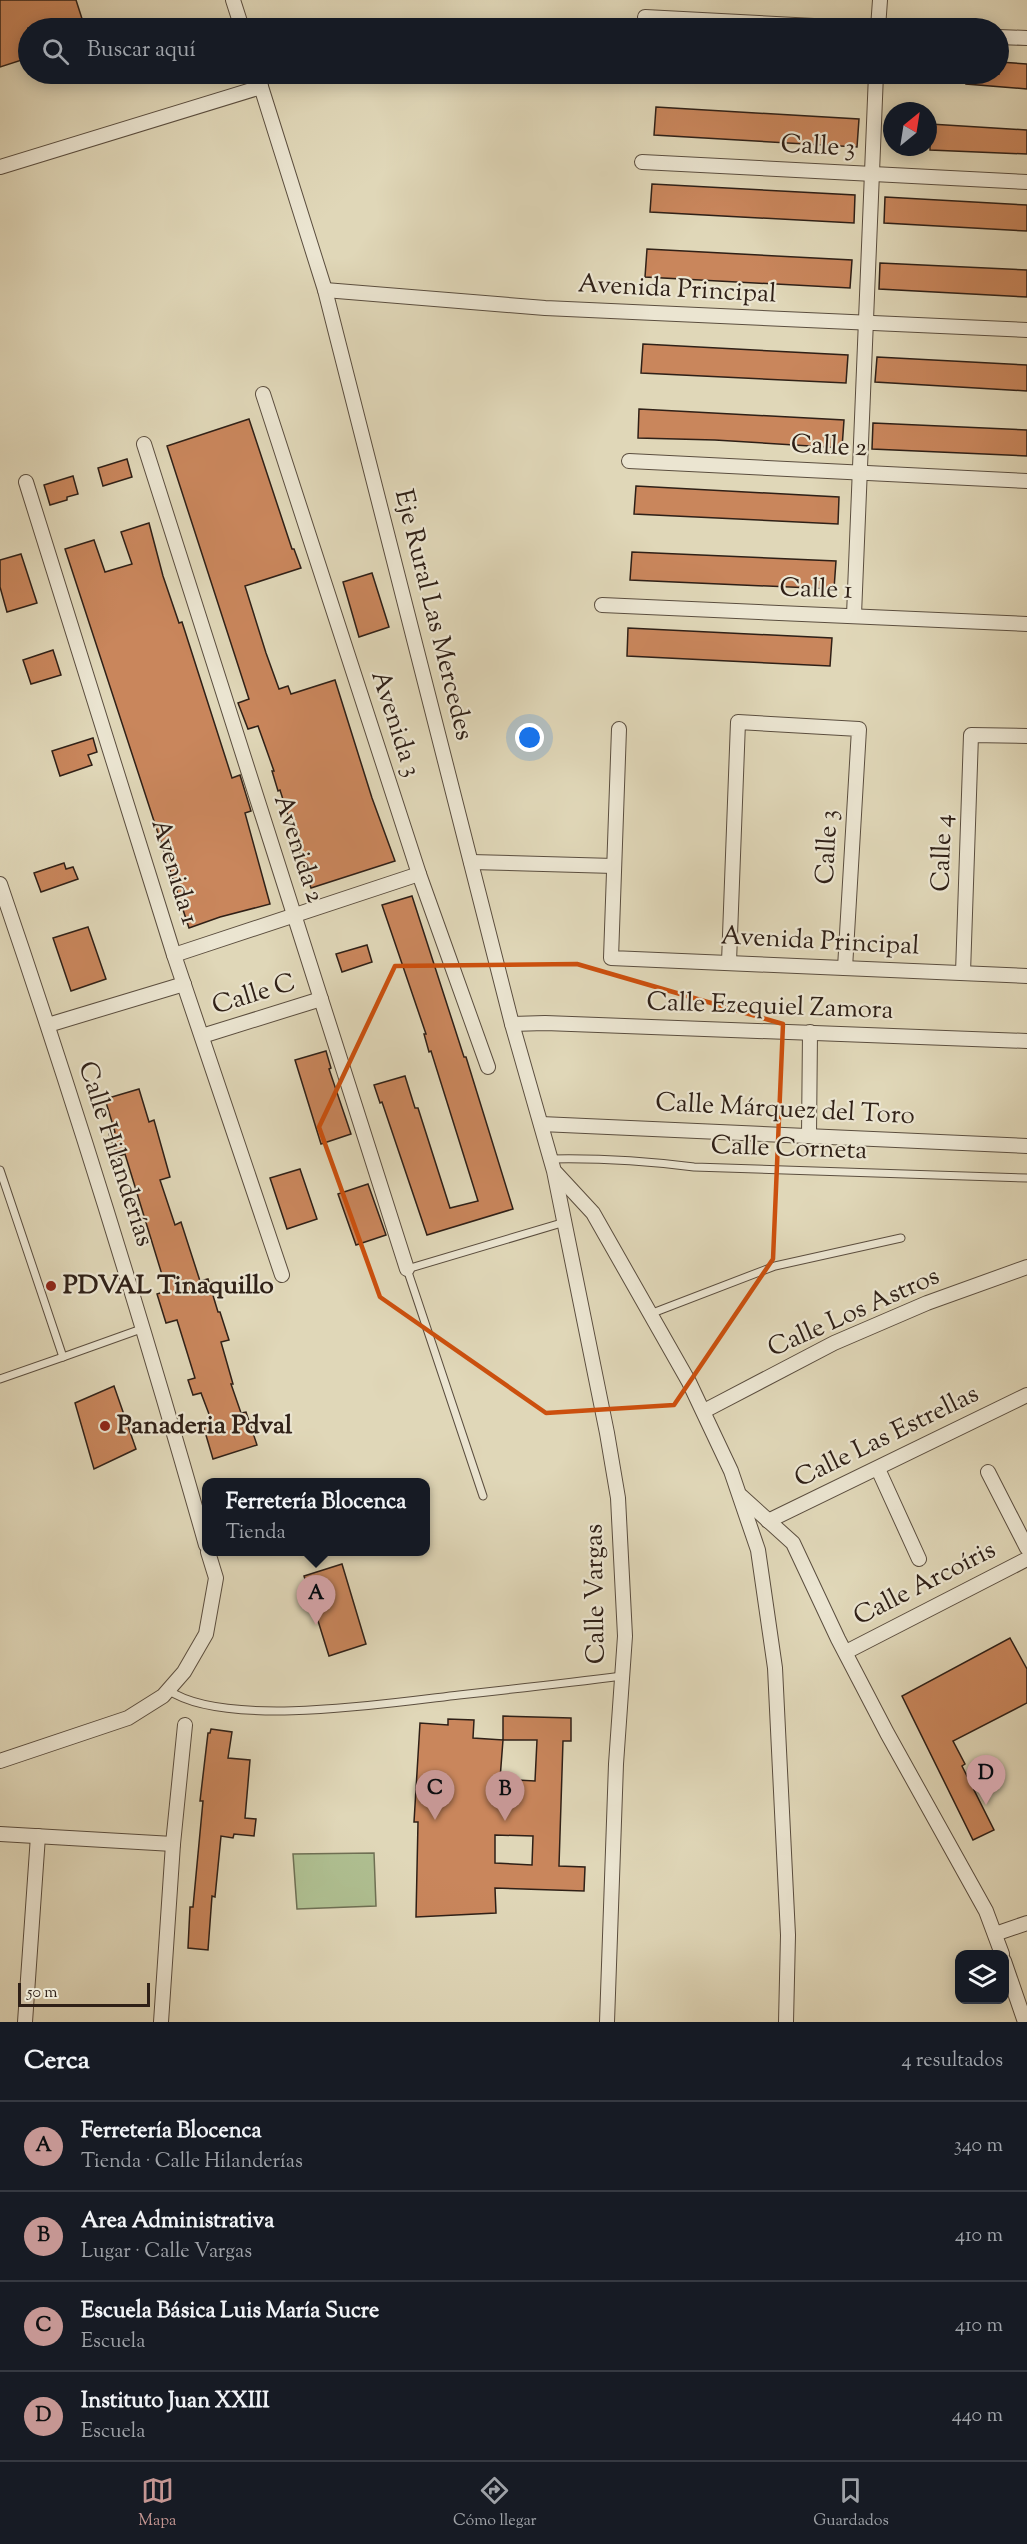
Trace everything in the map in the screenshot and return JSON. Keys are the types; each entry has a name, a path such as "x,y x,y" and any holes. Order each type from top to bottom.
{"street":[{"path":"233,0 239,18"},
{"path":"878,18 879,0"},
{"path":"645,17 664,18"},
{"path":"1009,37 1027,38"},
{"path":"0,167 247,84"},
{"name":"Eje Rural Las Mercedes","path":"260,84 325,290 512,1024 553,1165"},
{"path":"854,615 876,84"},
{"name":"Calle 3","path":"642,162 1027,182"},
{"name":"Avenida Principal","path":"325,290 545,308 1027,330"},
{"name":"Avenida 3","path":"263,394 419,874 488,1067"},
{"name":"Avenida 2","path":"144,444 407,1269"},
{"name":"Calle 2","path":"629,461 1027,481"},
{"name":"Avenida 1","path":"26,482 174,955 282,1275"},
{"name":"Calle 1","path":"602,605 1027,624"},
{"name":"Calle 3","path":"729,962 738,722 859,729 845,968"},
{"path":"471,862 614,866 619,729"},
{"name":"Calle 4","path":"963,973 971,735 1027,736"},
{"name":"Avenida Principal","path":"614,866 611,958 1027,976"},
{"path":"174,955 419,874"},
{"name":"Calle Hilanderías","path":"0,884 48,1025 144,1328 202,1528"},
{"path":"48,1025 184,984"},
{"name":"Calle C","path":"201,1036 321,999"},
{"name":"Calle Ezequiel Zamora","path":"512,1024 545,1023 1027,1041"},
{"path":"808,1135 810,1032"},
{"name":"Calle Márquez del Toro","path":"541,1124 1027,1146"},
{"path":"553,1165 593,1213 704,1411 731,1471 758,1550 775,1668 788,1935 786,2022"},
{"name":"Calle Vargas","path":"553,1165 618,1498 625,1636 616,1764 607,2022"},
{"name":"Calle Los Astros","path":"704,1411 834,1343 927,1303 1027,1268"},
{"name":"Calle Las Estrellas","path":"768,1521 1027,1395"},
{"path":"878,1469 919,1560"},
{"path":"988,1472 1027,1548"},
{"path":"740,1495 793,1543 887,1733 986,1911 1001,1950"},
{"path":"0,1761 128,1718 168,1690 184,1672 206,1634 216,1578 209,1556"},
{"name":"Calle Arcoíris","path":"846,1652 1027,1559"},
{"path":"161,2022 173,1844 185,1725"},
{"path":"0,1834 173,1844"},
{"path":"26,2022 38,1836"},
{"path":"995,1934 1027,1923"},
{"path":"1009,1973 1025,2022"}],"lane":[{"name":"Calle Corneta","path":"553,1165 600,1158 705,1167 1027,1178"},
{"path":"0,1170 63,1357"},
{"path":"483,1496 407,1269 565,1222"},
{"path":"650,1314 776,1266 901,1238"},
{"path":"0,1379 144,1328"},
{"path":"168,1690 181,1699 211,1706 271,1711 328,1709 622,1676"}],"highlighted area":[{"path":"577,964 783,1024 773,1259 674,1405 546,1413 380,1297 319,1127 395,966"}],"green space":[{"path":"374,1853 376,1906 297,1909 293,1854"}],"building":[{"path":"0,0 76,0 82,18 18,18 18,61 0,67"},
{"path":"1009,63 1027,64 1027,89 966,84 1009,84"},
{"path":"656,107 859,119 857,147 654,135"},
{"path":"937,124 1027,130 1027,154 937,150"},
{"path":"652,184 855,195 854,223 650,212"},
{"path":"885,197 1027,205 1027,231 884,223"},
{"path":"647,249 852,260 850,288 645,277"},
{"path":"880,263 1027,270 1027,297 879,289"},
{"path":"643,344 848,355 846,383 641,373"},
{"path":"877,357 1027,365 1027,391 875,382"},
{"path":"639,409 844,420 842,448 638,438"},
{"path":"249,419 292,549 294,549 301,568 245,586 266,653 279,689 288,686 291,694 335,680 372,798 395,861 311,888 258,726 248,729 238,703 249,699 167,446"},
{"path":"873,423 1027,430 1027,456 872,449"},
{"path":"127,459 132,477 103,486 98,468"},
{"path":"73,476 78,494 50,505 44,485"},
{"path":"636,486 839,497 838,524 634,514"},
{"path":"149,523 163,576 179,623 182,622 232,778 240,775 251,811 245,813 270,904 189,928 65,549 94,540 105,572 132,564 121,532"},
{"path":"632,552 836,561 834,589 630,580"},
{"path":"21,554 37,603 7,612 0,587 0,560"},
{"path":"372,573 389,627 359,637 343,582"},
{"path":"628,628 832,638 830,666 627,656"},
{"path":"53,650 61,675 31,684 23,660"},
{"path":"93,738 97,752 88,755 92,765 60,776 52,751"},
{"path":"64,863 66,869 73,867 78,879 41,892 34,873"},
{"path":"412,896 464,1057 466,1057 513,1209 427,1235 382,1102 380,1103 374,1085 405,1076 415,1108 418,1108 450,1208 478,1201 431,1051 429,1052 424,1034 426,1034 382,905"},
{"path":"88,927 106,979 71,991 53,938"},
{"path":"367,945 372,962 342,972 336,954"},
{"path":"326,1051 331,1068 329,1069 351,1134 321,1144 295,1060"},
{"path":"139,1089 149,1122 154,1120 170,1177 160,1180 175,1225 181,1222 200,1281 208,1279 229,1340 221,1342 233,1384 231,1384 241,1413 246,1412 257,1445 213,1459 203,1425 212,1422 201,1393 193,1395 188,1380 195,1378 177,1320 166,1323 157,1294 167,1291 125,1154 117,1157 109,1134 115,1132 105,1099"},
{"path":"300,1169 317,1219 287,1229 270,1178"},
{"path":"368,1184 386,1235 356,1245 338,1194"},
{"name":"Panaderia Pdval","path":"114,1386 136,1449 94,1469 75,1403"},
{"path":"342,1564 366,1644 329,1656 304,1576"},
{"path":"1010,1638 1027,1669 1027,1703 953,1741 965,1764 962,1766 994,1830 973,1840 902,1696"},
{"path":"503,1716 571,1718 571,1741 563,1741 559,1866 585,1867 584,1891 495,1888 496,1913 416,1917 418,1822 414,1822 420,1723 448,1725 448,1719 474,1720 473,1738 503,1740","holes":["503,1740 537,1740 535,1781 500,1779","495,1835 533,1836 532,1865 495,1863"]},
{"path":"211,1729 232,1732 228,1758 250,1760 245,1818 256,1819 254,1836 234,1834 233,1838 221,1836 215,1897 212,1896 208,1950 188,1948 190,1907 193,1907 203,1801 200,1801 208,1733"}],"place":[{"name":"PDVAL Tinaquillo","path":"51,1286"},
{"name":"Panaderia Pdval","path":"105,1426"},
{"name":"Ferretería Blocenca","path":"316,1625"},
{"name":"Instituto Juan XXIII","path":"986,1805"},
{"name":"Escuela Básica Luis María Sucre","path":"435,1820"},
{"name":"Area Administrativa","path":"505,1821"}]}
